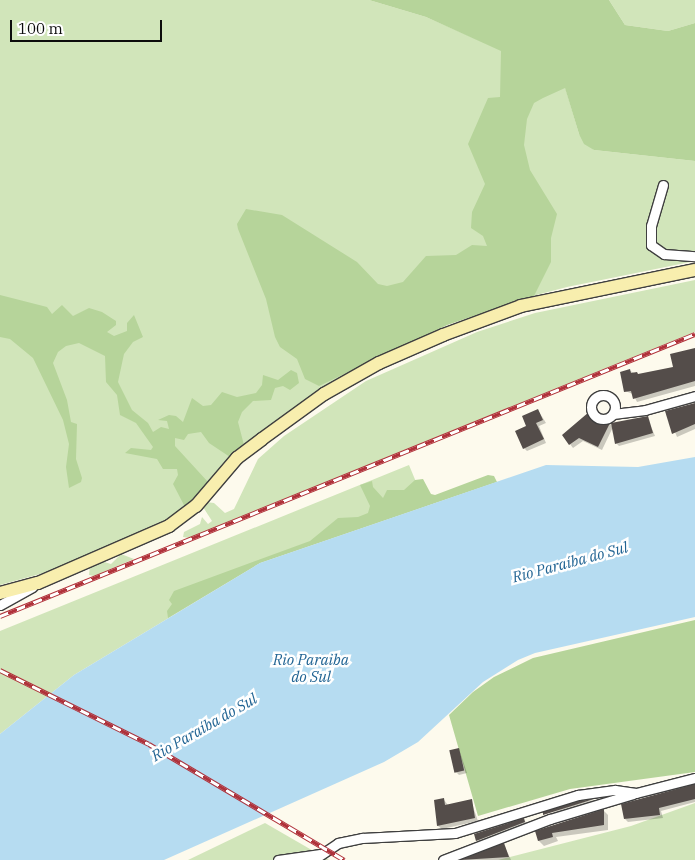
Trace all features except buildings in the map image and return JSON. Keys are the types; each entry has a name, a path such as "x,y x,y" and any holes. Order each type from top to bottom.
{"street":[{"path":"663,185 651,226 651,245 664,254 695,256"},
{"path":"0,605 38,583 148,536 184,517 237,458 324,394 379,363 443,334 521,306 695,270"},
{"path":"613,414 644,410 695,396"},
{"path":"0,592 38,583"},
{"path":"443,860 550,819 636,793 695,778"},
{"path":"281,860 316,857 338,842 362,838 455,833 578,795 615,790 636,793"}],"green space":[{"path":"0,0 369,0 426,17 519,58 565,87 579,134 594,150 695,161 695,261 567,287 495,306 447,325 321,389 236,450 189,504 174,516 51,571 0,585"},
{"path":"369,0 609,0 625,25 668,31 695,23 695,161 594,150 584,144 579,134 565,88 534,103 527,119 524,145 530,170 557,214 551,238 551,262 534,296 447,325 319,386 305,379 297,359 280,347 275,337 266,299 238,229 237,224 246,209 282,215 357,262 378,284 387,286 403,282 426,256 456,255 472,245 487,246 483,236 471,228 472,212 485,184 468,144 488,98 500,97 501,51 426,17"},
{"path":"609,0 695,0 695,23 668,31 625,25"},
{"path":"695,280 695,332 189,538 183,537 184,532 200,524 202,517 208,524 212,521 203,507 206,502 214,503 225,513 234,509 258,459 284,436 366,381 477,332 535,313"},
{"path":"0,295 47,307 52,314 62,305 73,316 89,308 102,312 116,321 116,325 107,332 114,336 127,331 127,323 134,315 143,337 133,342 124,354 118,382 132,410 148,423 153,432 161,427 169,429 167,421 158,420 169,415 176,416 183,422 192,398 203,406 211,405 222,392 237,397 256,393 262,385 263,375 278,380 291,370 297,373 299,383 290,390 283,386 275,388 271,400 253,401 242,412 238,422 244,445 230,457 209,443 201,432 188,434 184,440 175,438 175,446 208,482 185,507 173,484 178,475 177,469 163,469 157,459 125,453 131,448 151,450 153,447 136,423 120,415 117,395 106,382 105,356 79,343 66,346 58,352 53,363 67,400 71,422 77,424 76,459 82,478 81,482 69,488 66,467 69,444 63,420 33,358 10,339 0,337"},
{"path":"409,465 426,506 260,563 74,675 0,734 0,631"},
{"path":"488,475 494,476 497,482 260,563 168,618 167,611 172,604 169,600 174,591 310,541 338,518 358,517 368,513 370,506 360,485 372,481 373,487 383,498 387,490 404,490 415,480 423,479 431,494 435,495"},
{"path":"121,554 134,559 94,576 89,575 90,566 101,561 111,564"},
{"path":"695,620 695,772 570,789 478,816 449,715 473,692 494,677 533,658"},
{"path":"695,803 695,860 498,860 631,826"},
{"path":"265,823 329,860 188,860"}],"water":[{"name":"Rio Paraiba do Sul","path":"695,457 695,617 535,653 518,660 483,682 418,742 384,762 164,860 0,860 0,734 74,675 260,563 546,465 638,467"}],"railway":[{"path":"0,616 695,334"},
{"path":"0,670 149,744 344,860"}],"water label":[{"name":"Rio Paraíba do Sul","path":"570,562"},
{"name":"Rio Paraíba do Sul","path":"204,727"}]}
